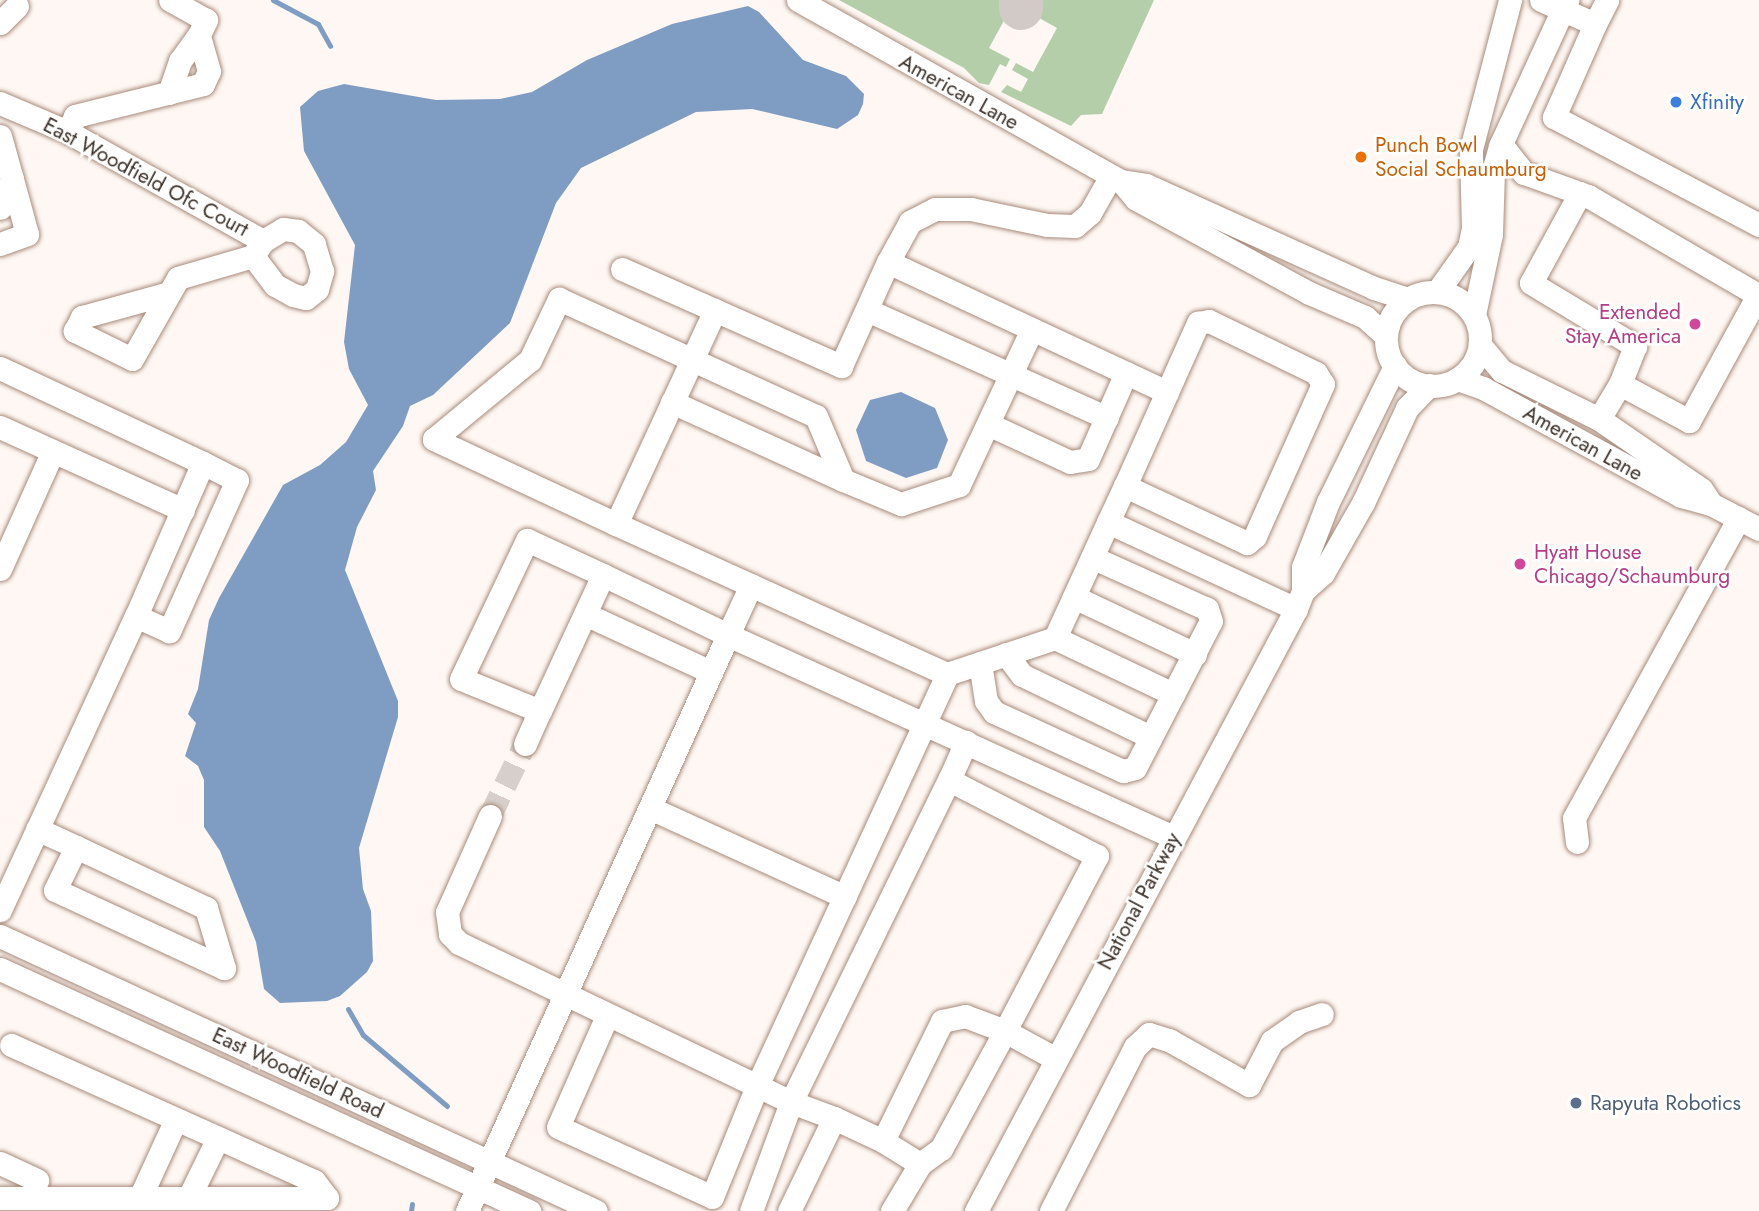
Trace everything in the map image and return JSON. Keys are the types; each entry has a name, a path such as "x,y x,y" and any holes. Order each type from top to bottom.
{"street":[{"path":"68,132 75,116 203,84 208,71 199,35 206,20 170,0"},
{"name":"American Lane","path":"798,0 1116,178 1146,185 1374,288 1408,299"},
{"path":"1437,292 1469,247 1473,228 1471,149 1510,0"},
{"path":"1541,0 1565,5 1595,24"},
{"path":"1607,0 1554,117 1759,225"},
{"path":"1474,316 1464,304 1437,292 1408,299 1389,322 1386,337 1395,366 1406,378 1429,385 1457,379 1475,361 1480,345 1474,316 1492,234 1494,184 1501,144 1565,5"},
{"path":"0,23 16,6"},
{"name":"East Woodfield Ofc Court","path":"0,103 68,132 258,248 178,278 169,293"},
{"path":"0,136 27,234 0,244"},
{"path":"1501,144 1524,173 1580,193 1758,295 1689,421 1620,384"},
{"path":"1494,184 1524,173"},
{"path":"622,269 841,366 909,222 935,209 971,209 1047,225 1075,226 1090,213 1116,178"},
{"name":"American Lane","path":"1116,178 1136,199 1309,293 1365,317 1386,337"},
{"path":"0,208 12,179"},
{"path":"1580,193 1531,283 1635,346 1620,384 1599,419"},
{"path":"888,262 1167,392"},
{"path":"844,480 816,416 558,299 530,360 434,439 947,674 1055,638 1173,694"},
{"path":"616,524 715,310"},
{"path":"867,310 1107,418"},
{"path":"1055,638 1198,323 1209,321 1316,373 1323,384 1255,536 1247,543 1125,486"},
{"path":"672,402 901,504 959,485 1032,329"},
{"name":"American Lane","path":"1480,345 1502,371 1599,419 1701,489 1711,503"},
{"name":"National Parkway","path":"1300,600 1303,567 1328,502 1395,366"},
{"path":"0,368 237,480 169,631 136,616"},
{"path":"988,424 1070,462 1088,459 1126,373"},
{"name":"American Lane","path":"1457,379 1483,388 1681,496 1711,503 1749,523"},
{"name":"National Parkway","path":"976,1211 1300,600 1323,573 1363,503 1407,408 1429,385"},
{"path":"0,427 183,510"},
{"path":"0,569 53,451"},
{"path":"0,910 8,871 37,830 203,463"},
{"path":"1108,522 1300,600"},
{"path":"1577,842 1574,818 1749,523"},
{"path":"540,711 461,679 527,540 728,635 1173,837"},
{"path":"980,663 986,701 994,712 1123,771 1135,768 1211,621 1207,609 1092,557"},
{"path":"525,744 603,575"},
{"path":"467,1211 487,1160 751,585"},
{"path":"1074,597 1195,653"},
{"path":"585,614 711,672"},
{"path":"1006,654 1022,675 1151,737"},
{"path":"607,1016 558,1127 712,1197 757,1086 947,674"},
{"path":"751,1211 791,1102 966,742"},
{"path":"892,1211 920,1164 941,1149 1097,856 949,780"},
{"path":"650,808 845,897"},
{"path":"490,816 447,912 450,934 473,953 791,1102 883,1141 920,1164"},
{"path":"37,830 76,847 206,908 224,968 54,890 76,847"},
{"name":"East Woodfield Road","path":"0,936 596,1211"},
{"name":"East Woodfield Road","path":"0,969 529,1211"},
{"path":"1051,1211 1135,1047 1149,1034 1169,1040 1249,1085 1272,1041 1322,1014"},
{"path":"883,1141 942,1021 965,1016 1005,1031 1056,1059"},
{"path":"0,1198 327,1204 314,1181 11,1045"},
{"path":"789,1211 834,1118"},
{"path":"143,1191 176,1119"},
{"path":"192,1191 218,1138"},
{"path":"0,1163 37,1180"}],"green space":[{"path":"839,0 1020,0 1020,7 1013,4 989,48 1010,59 1006,67 1000,64 989,85 979,83 964,68"},
{"path":"1023,0 1154,0 1102,114 1081,115 1071,126 1001,92 1007,85 1021,92 1028,79 1012,70 1016,63 1033,72 1057,28 1023,9"}],"water":[{"path":"748,6 759,12 803,60 846,76 864,94 858,115 837,129 752,109 696,112 581,168 556,203 510,323 433,395 410,406 403,426 373,471 376,490 357,527 345,570 398,701 398,717 359,848 363,889 371,911 373,961 367,972 340,996 327,1001 280,1003 264,989 256,942 220,851 204,827 204,780 198,766 185,756 196,723 188,714 198,689 209,620 219,598 283,485 320,465 346,442 368,405 349,369 344,342 355,245 304,151 300,107 318,91 344,84 436,100 500,99 532,92 587,60 672,24"},
{"path":"901,392 935,408 948,440 937,468 906,478 866,461 856,430 870,400"}],"waterway":[{"path":"273,0 318,24 330,46"},
{"path":"348,1009 363,1035 447,1106"},
{"path":"411,1211 412,1204"}],"taxiway":[{"path":"1021,0 1021,8"}],"tunnel":[{"path":"490,816 525,744"}],"place":[{"name":"Xfinity","path":"1676,102"},
{"name":"Punch Bowl Social Schaumburg","path":"1361,157"},
{"name":"Extended Stay America","path":"1695,324"},
{"name":"Hyatt House Chicago/Schaumburg","path":"1520,564"},
{"name":"Rapyuta Robotics","path":"1576,1103"}]}
